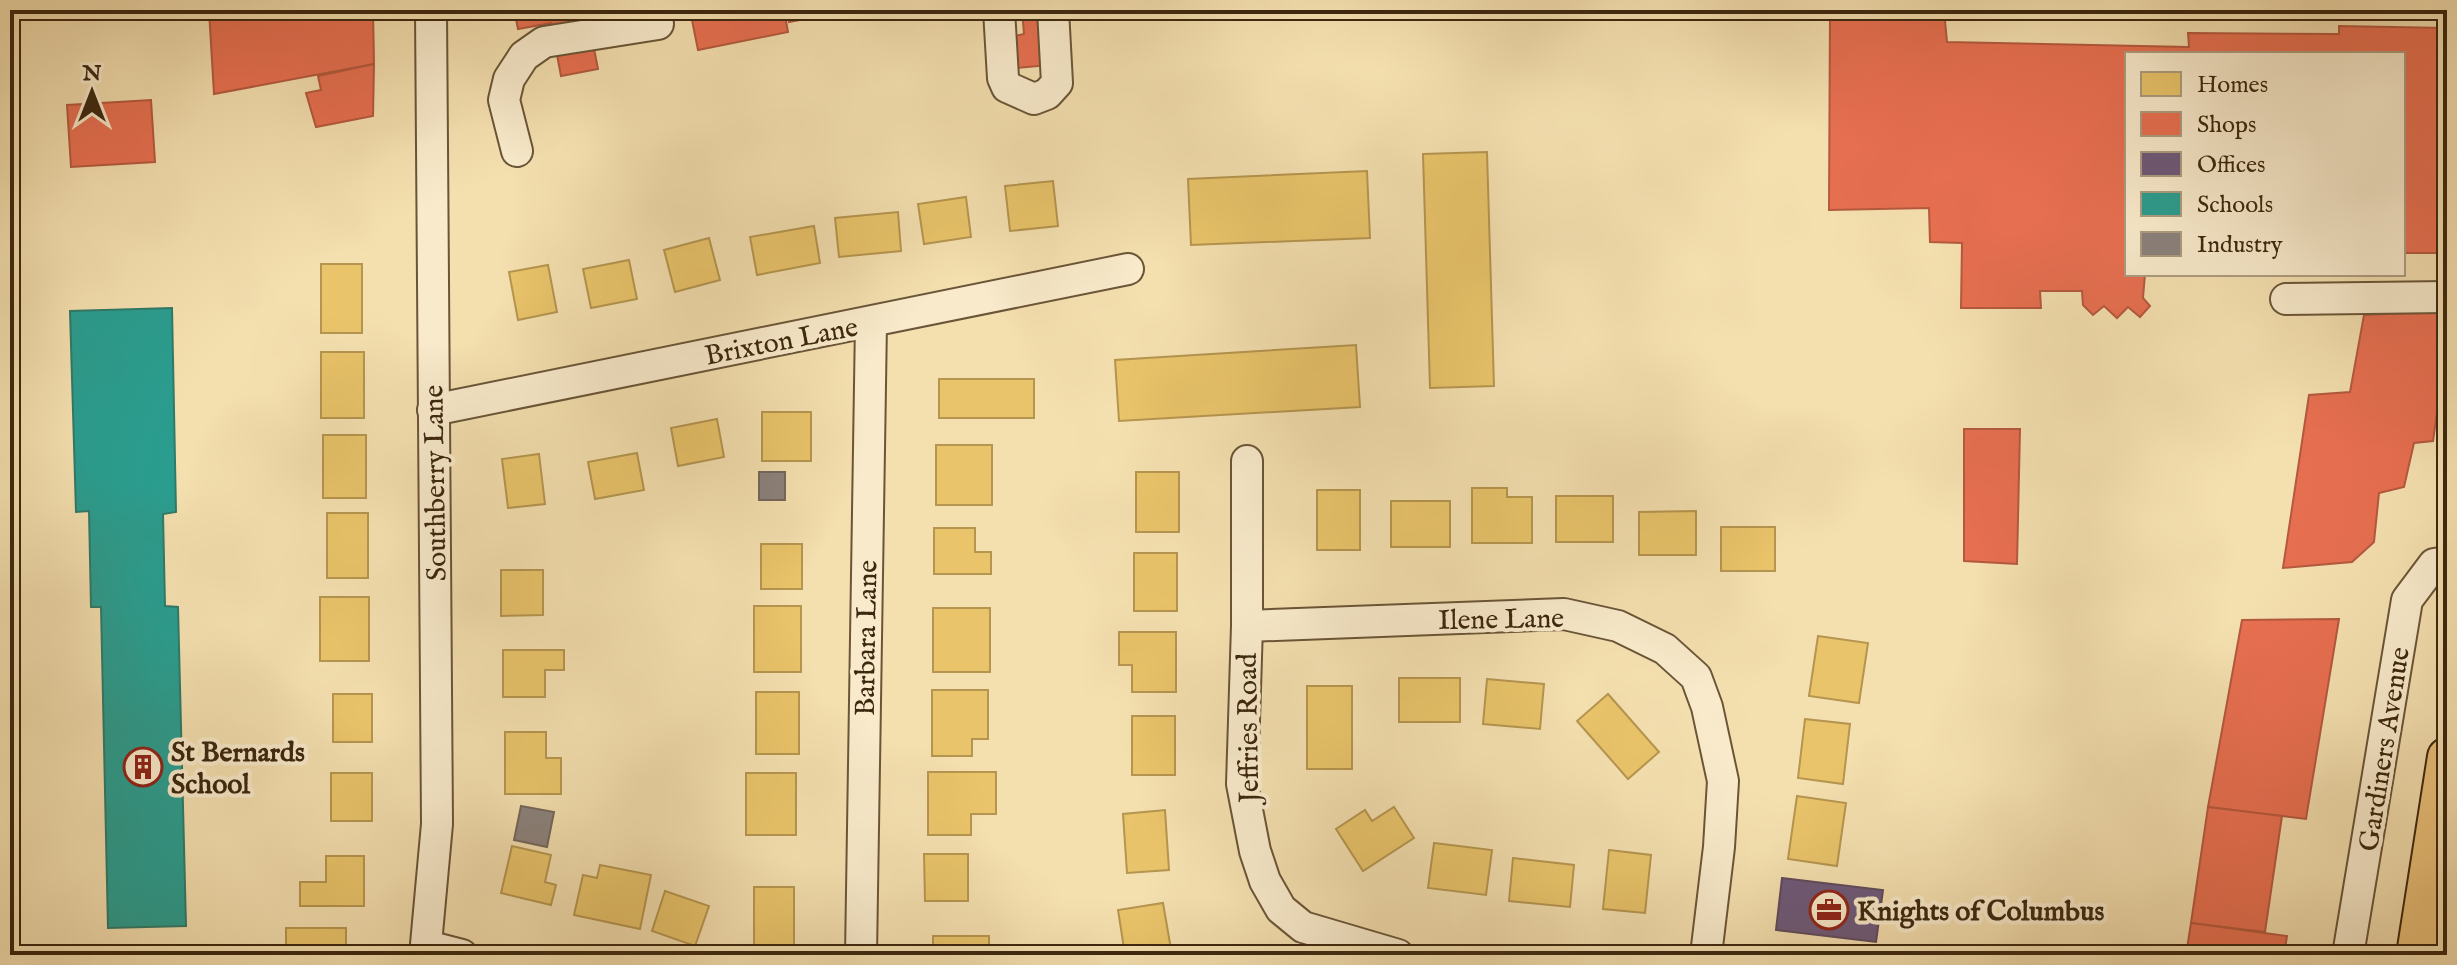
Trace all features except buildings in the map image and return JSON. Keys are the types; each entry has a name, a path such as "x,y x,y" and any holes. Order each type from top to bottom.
{"main road":[{"path":"2416,955 2447,757"}],"street":[{"name":"Southberry Lane","path":"426,950 437,824 431,10"},
{"path":"999,10 1003,78 1007,87 1034,99 1047,94 1057,83 1053,10"},
{"path":"517,151 504,100 509,79 524,56 544,42 658,24"},
{"name":"Brixton Lane","path":"433,410 1128,269"},
{"path":"2286,299 2447,297"},
{"name":"Barbara Lane","path":"861,955 871,322"},
{"name":"Jeffries Road","path":"1247,461 1247,626 1242,784 1255,851 1265,881 1281,909 1303,927 1398,955"},
{"name":"Gardiners Avenue","path":"2348,955 2407,600 2434,564 2447,562"},
{"name":"Ilene Lane","path":"1247,626 1564,614 1618,626 1665,649 1696,677 1707,707 1723,781 1719,847 1706,955"},
{"path":"426,950 462,955"}],"place":[{"name":"St Bernards School","path":"143,767"},
{"name":"Knights of Columbus","path":"1829,910"}]}
